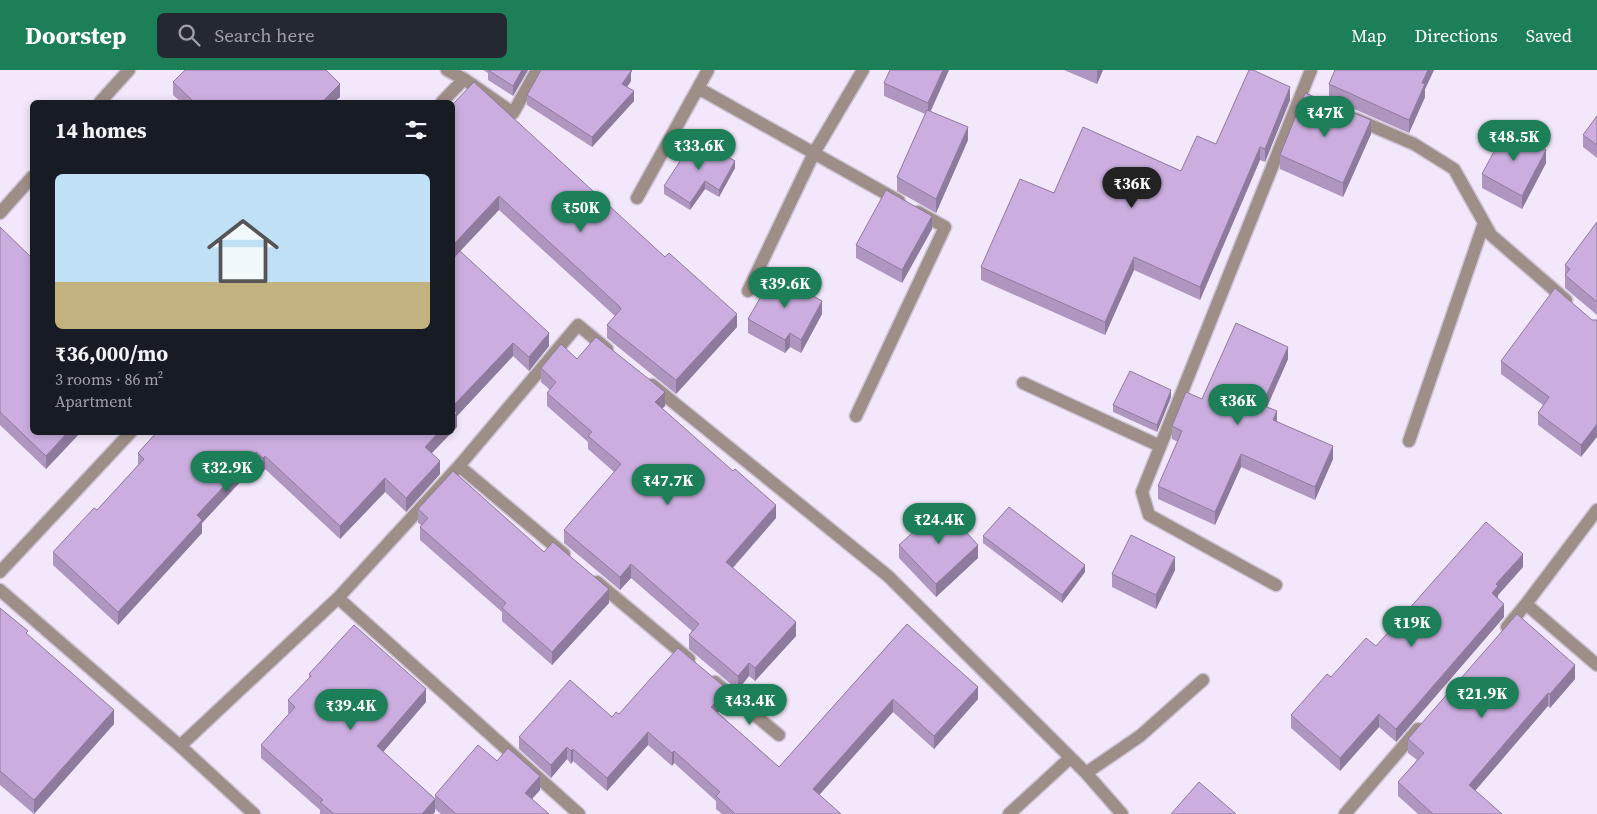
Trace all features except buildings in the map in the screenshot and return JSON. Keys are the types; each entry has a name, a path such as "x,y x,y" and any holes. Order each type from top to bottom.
{"street":[{"path":"102,100 129,70"},
{"path":"447,70 464,79 514,113 537,70"},
{"path":"637,198 708,70"},
{"path":"748,291 814,153 862,70"},
{"path":"1276,584 1149,515 1142,492 1306,96 1311,70"},
{"path":"444,100 464,79"},
{"path":"698,88 945,227 856,416"},
{"path":"1345,113 1414,144 1454,169 1491,235 1574,307"},
{"path":"0,213 30,179"},
{"path":"1409,441 1484,223"},
{"path":"180,746 338,598 459,466 578,325 616,356"},
{"path":"640,375 888,576 1086,773 1122,814"},
{"path":"1023,383 1160,446"},
{"path":"0,572 128,435"},
{"path":"459,466 574,562"},
{"path":"1500,635 1526,604 1597,510"},
{"path":"589,575 779,735"},
{"path":"0,590 180,746 254,814"},
{"path":"338,598 579,814"},
{"path":"1526,604 1597,665"},
{"path":"1086,773 1140,736 1203,680"},
{"path":"1351,812 1428,718"},
{"path":"1009,814 1070,758"}]}
